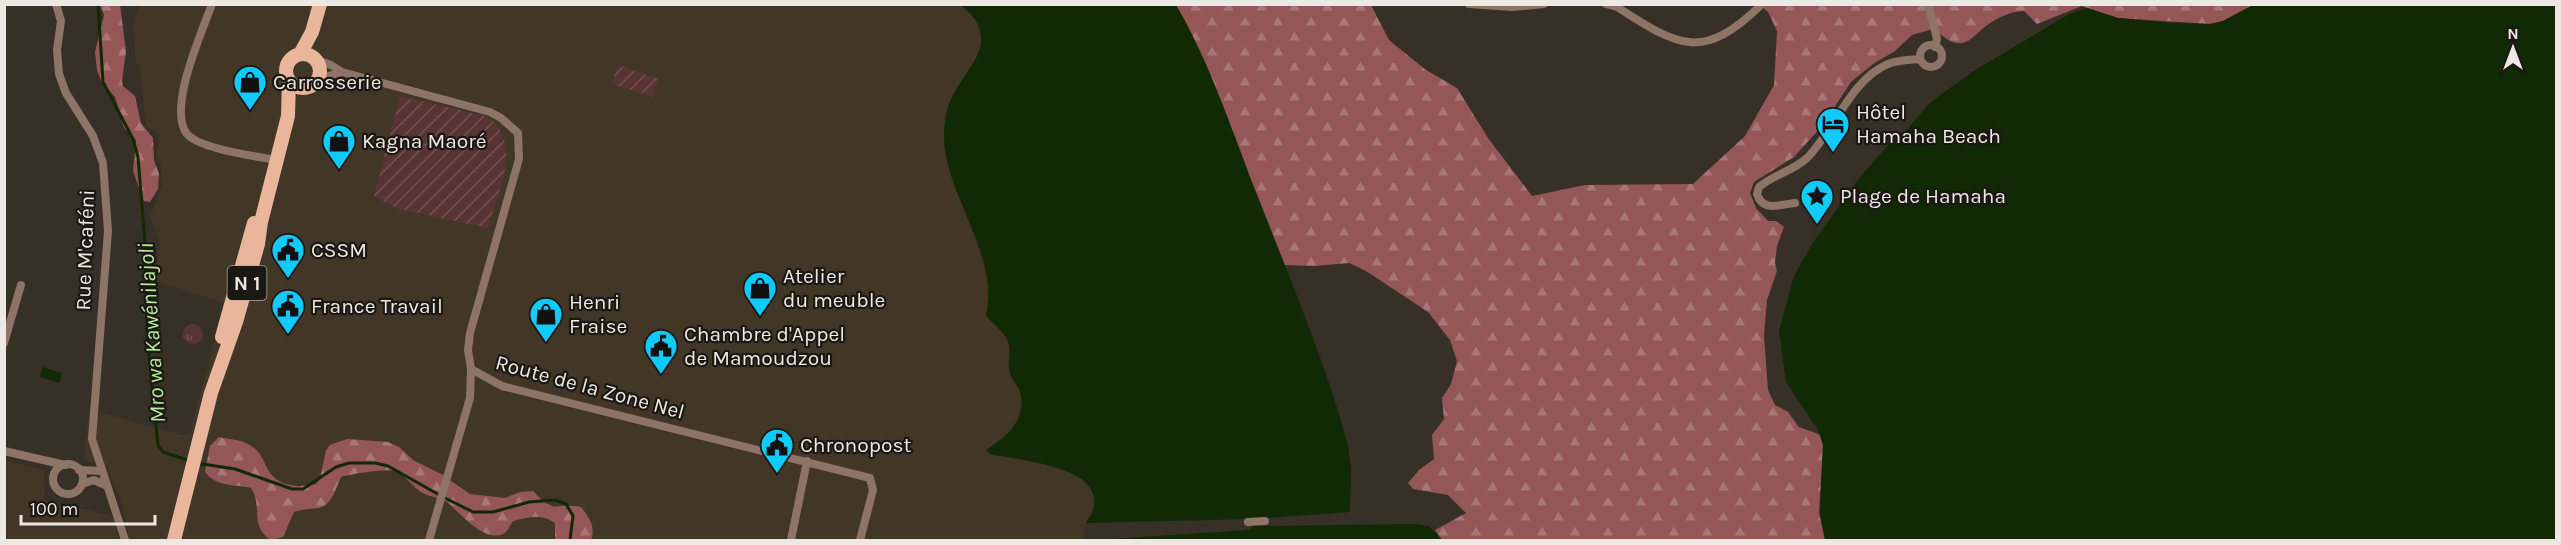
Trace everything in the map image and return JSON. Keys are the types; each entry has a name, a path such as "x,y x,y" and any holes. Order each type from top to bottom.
{"main road":[{"path":"289,81 297,86 312,83 320,69 310,57 312,32 320,4"},
{"name":"N 1","path":"174,540 188,475 211,393 250,275 274,165 288,116 289,81 286,72 288,62 310,57"},
{"name":"N 1","path":"288,116 312,83"},
{"name":"N 1","path":"164,540 174,506 188,475"}],"street":[{"name":"Rue M'caféni","path":"56,4 61,21 57,50 59,74 66,93 93,136 103,163 108,231 92,439 105,485 125,540"},
{"path":"212,4 182,95 183,124 188,134 208,145 274,165"},
{"path":"1469,4 1512,7 1544,4"},
{"path":"1606,4 1617,7 1679,42 1700,43 1726,34 1762,4"},
{"path":"1928,4 1937,39 1935,47"},
{"path":"1920,59 1925,66 1937,65 1941,53 1935,47"},
{"path":"1920,59 1924,48 1935,47"},
{"name":"Route de la Zone Nel","path":"310,57 342,72 490,112 501,117 518,134 519,159 470,333 468,350 471,369 502,386 870,477 873,490 860,540"},
{"path":"1795,203 1768,207 1763,204 1757,194 1759,187 1804,160 1831,128 1853,93 1870,76 1888,64 1920,59"},
{"path":"312,83 342,72"},
{"path":"4,343 21,285"},
{"path":"429,540 470,398 471,369"},
{"path":"4,451 70,465 79,470 102,471"},
{"path":"47,461 53,467 54,486 61,493 76,492 83,479 79,470"},
{"path":"790,540 807,461"},
{"path":"54,473 65,465"},
{"path":"82,484 94,480 105,485"},
{"path":"1248,522 1265,521"}],"shaded area":[{"path":"139,5 961,5 976,20 981,38 981,50 947,110 944,132 946,156 985,268 989,292 986,315 1005,335 1009,345 1009,371 1019,389 1021,401 1017,422 1008,435 987,450 1063,470 1082,479 1093,493 1095,502 1082,540 130,540 121,501 107,467 91,463 84,456 89,409 181,435 190,433 224,303 156,281 159,240 150,217 162,186 161,164 156,157 159,134 146,127 139,65 136,62 133,25"},
{"path":"961,5 1176,5 1220,99 1318,351 1348,445 1351,468 1350,512 1267,518 1259,522 1261,526 1415,524 1429,526 1442,540 1094,540 1250,530 1253,521 1249,519 1086,523 1094,505 1092,490 1081,479 1064,470 990,454 986,450 1002,439 1014,425 1019,417 1022,399 1009,370 1007,340 986,315 988,292 985,269 979,246 946,158 944,130 948,107 973,63 981,41 980,30 974,18"},
{"path":"2253,5 2556,5 2556,540 1825,540 1820,513 1823,445 1818,430 1786,382 1779,331 1794,276 1812,244 1860,177 1889,144 1905,132 1928,105 1940,95 1977,69 2069,14 2087,8 2118,18 2210,24 2223,21"},
{"path":"43,367 62,373 59,383 40,377"},
{"path":"5,461 44,470 45,500 113,516 119,540 5,540"}],"green space":[{"path":"100,5 120,5 126,51 123,86 135,96 141,123 153,138 154,160 159,174 158,189 150,202 144,201 133,171 136,140 124,128 115,97 102,83 97,70 95,52 104,15"},
{"path":"1176,5 1371,5 1389,40 1426,70 1457,88 1488,138 1532,196 1585,185 1693,184 1745,136 1774,85 1777,31 1768,12 1760,5 2253,5 2223,21 2210,24 2118,18 2082,6 2037,24 2024,11 2007,14 1986,26 1970,40 1962,43 1950,41 1933,29 1912,35 1895,51 1873,64 1851,82 1822,126 1794,157 1754,182 1750,193 1756,208 1768,221 1776,221 1784,227 1777,246 1775,263 1777,271 1767,300 1764,336 1768,390 1775,405 1788,412 1799,427 1821,435 1823,445 1819,513 1825,540 1442,540 1435,530 1466,513 1448,495 1413,489 1408,483 1419,470 1434,459 1432,435 1444,419 1442,398 1451,384 1457,361 1450,340 1428,312 1366,271 1349,263 1315,266 1284,265 1198,50"},
{"path":"618,65 659,79 653,97 612,84"},
{"path":"400,96 488,117 499,128 506,155 505,170 488,228 399,209 374,196"},
{"path":"193,324 200,327 203,334 200,341 193,344 186,341 183,334 186,327"},
{"path":"219,437 242,441 250,445 262,457 276,479 294,486 316,484 320,479 326,450 330,445 347,439 388,442 399,447 413,460 441,474 470,494 505,498 520,492 533,491 551,506 581,507 591,522 593,531 591,540 555,540 555,523 545,518 535,517 513,521 505,533 498,536 490,535 473,526 447,502 421,492 396,471 386,470 341,477 333,496 327,503 319,508 294,512 283,537 271,540 260,528 256,502 251,488 220,483 205,472 210,446"}],"waterway":[{"name":"Mro wa Kawénilajoli","path":"98,4 103,82 133,139 138,157 147,267 147,334 158,445 163,452 190,461"},
{"name":"Mro wa Kawénilajoli","path":"196,463 235,469 292,489 303,489 336,467 349,463 375,463 388,466 473,512 493,512 529,502 555,500 566,504 573,516 570,540"}],"place":[{"name":"Carrosserie","path":"250,111"},
{"name":"Hôtel Hamaha Beach","path":"1833,153"},
{"name":"Kagna Maoré","path":"339,170"},
{"name":"Plage de Hamaha","path":"1817,225"},
{"name":"CSSM","path":"288,279"},
{"name":"Atelier du meuble","path":"760,317"},
{"name":"France Travail","path":"288,335"},
{"name":"Henri Fraise","path":"546,343"},
{"name":"Chambre d'Appel de Mamoudzou","path":"661,375"},
{"name":"Chronopost","path":"777,474"}]}
